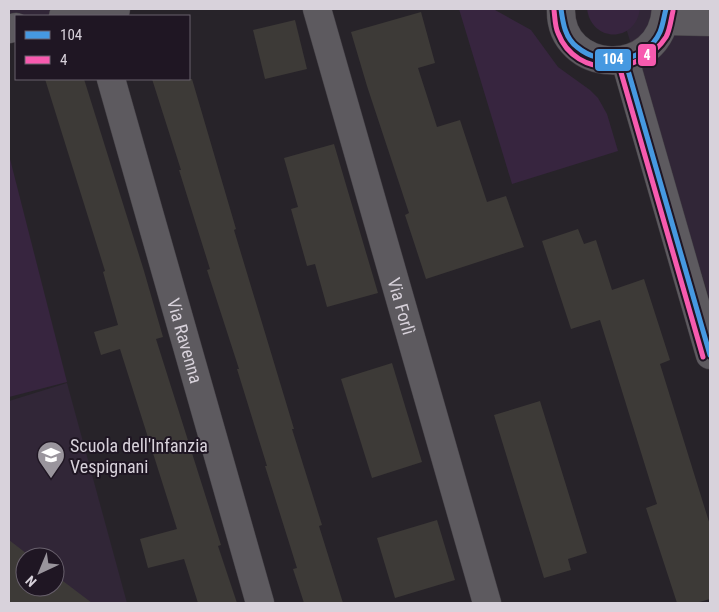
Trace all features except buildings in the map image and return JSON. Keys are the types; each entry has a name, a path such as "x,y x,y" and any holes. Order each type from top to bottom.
{"street":[{"name":"Via Forlì","path":"317,9 487,603"},
{"path":"561,9 564,27 571,40 582,51 602,60 625,60 639,56 651,47 660,35 666,15 710,22"},
{"path":"72,15 101,12"},
{"path":"625,60 710,355"},
{"name":"Via Ravenna","path":"111,80 260,603"}],"shaded area":[{"path":"9,9 132,9 97,15 15,15 9,31"},
{"path":"459,9 495,10 531,30 558,67 598,98 607,114 618,151 512,184"},
{"path":"587,9 640,9 636,20 630,28 622,33 614,34 605,33 597,28 591,20"},
{"path":"620,9 710,9 710,301 647,95"},
{"path":"9,155 67,382 9,397"},
{"name":"Scuola dell'Infanzia Vespignani","path":"67,383 127,603 9,603 9,401"}],"transit line":[{"name":"104","path":"561,9 565,30 573,43 587,54 611,60 634,56 645,50 660,32 666,9"},
{"name":"4","path":"554,10 557,31 567,48 579,59 594,65 610,67 626,65 642,59 655,50 666,37 673,11"},
{"name":"104","path":"625,60 710,355"},
{"name":"4","path":"618,62 703,357"}],"place":[{"name":"Scuola dell'Infanzia Vespignani","path":"51,479"}]}
